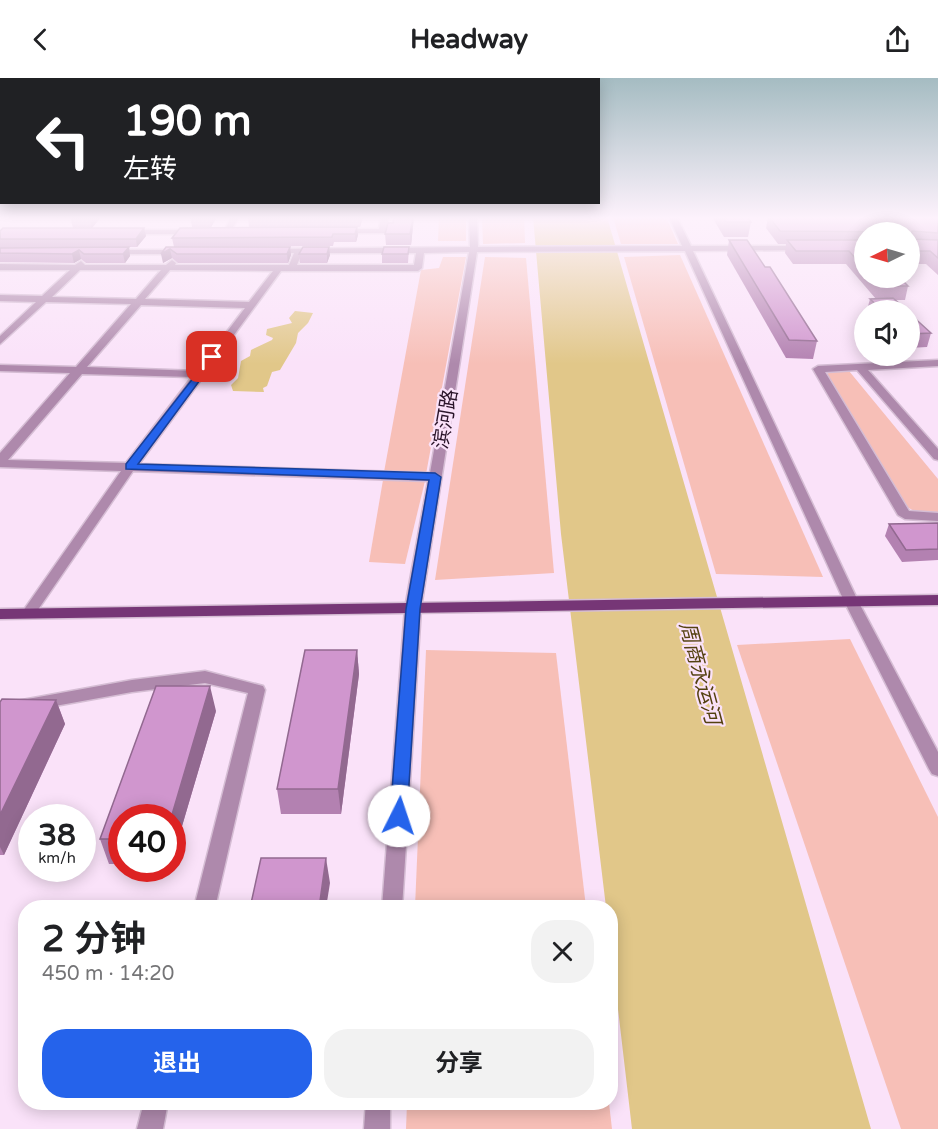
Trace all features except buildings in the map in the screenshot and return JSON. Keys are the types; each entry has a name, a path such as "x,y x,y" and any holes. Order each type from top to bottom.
{"main road":[{"path":"0,614 938,600"}],"street":[{"path":"0,267 418,268 418,266"},
{"name":"滨河路","path":"393,900 413,609 471,266"},
{"path":"696,266 851,601 938,769"},
{"path":"0,341 78,267"},
{"path":"0,462 168,268"},
{"path":"28,614 130,467 279,268"},
{"path":"0,298 251,305"},
{"path":"938,363 818,369 905,514 938,517"},
{"path":"860,367 932,443 938,456"},
{"path":"0,368 200,374"},
{"path":"0,462 435,477"},
{"path":"0,710 132,686 205,677 257,690 206,900"},
{"path":"150,1129 154,1110"},
{"path":"377,1129 378,1110"}],"shaded area":[{"path":"440,266 464,266 426,474 384,472 421,270"},
{"path":"484,266 527,266 554,573 435,580"},
{"path":"627,266 685,266 823,577 716,574"},
{"path":"831,371 849,371 938,479 938,514 916,512 907,507 826,375"},
{"path":"383,480 425,481 405,564 369,562"},
{"path":"850,639 938,817 938,1129 901,1129 737,645"},
{"path":"426,650 556,653 585,900 415,900"},
{"path":"407,1110 610,1110 612,1129 406,1129"}],"water":[{"name":"周商永运河","path":"537,266 621,266 871,1129 632,1129 618,1009 618,900 605,900 561,534"},
{"path":"295,311 313,313 308,323 298,333 296,343 280,370 272,372 267,386 263,388 264,392 233,391 231,385 238,378 241,361 250,356 251,350 272,340 273,338 266,335 267,329 292,323 289,318"}],"route":[{"path":"212,357 130,467 435,477 413,609 399,816"}]}
